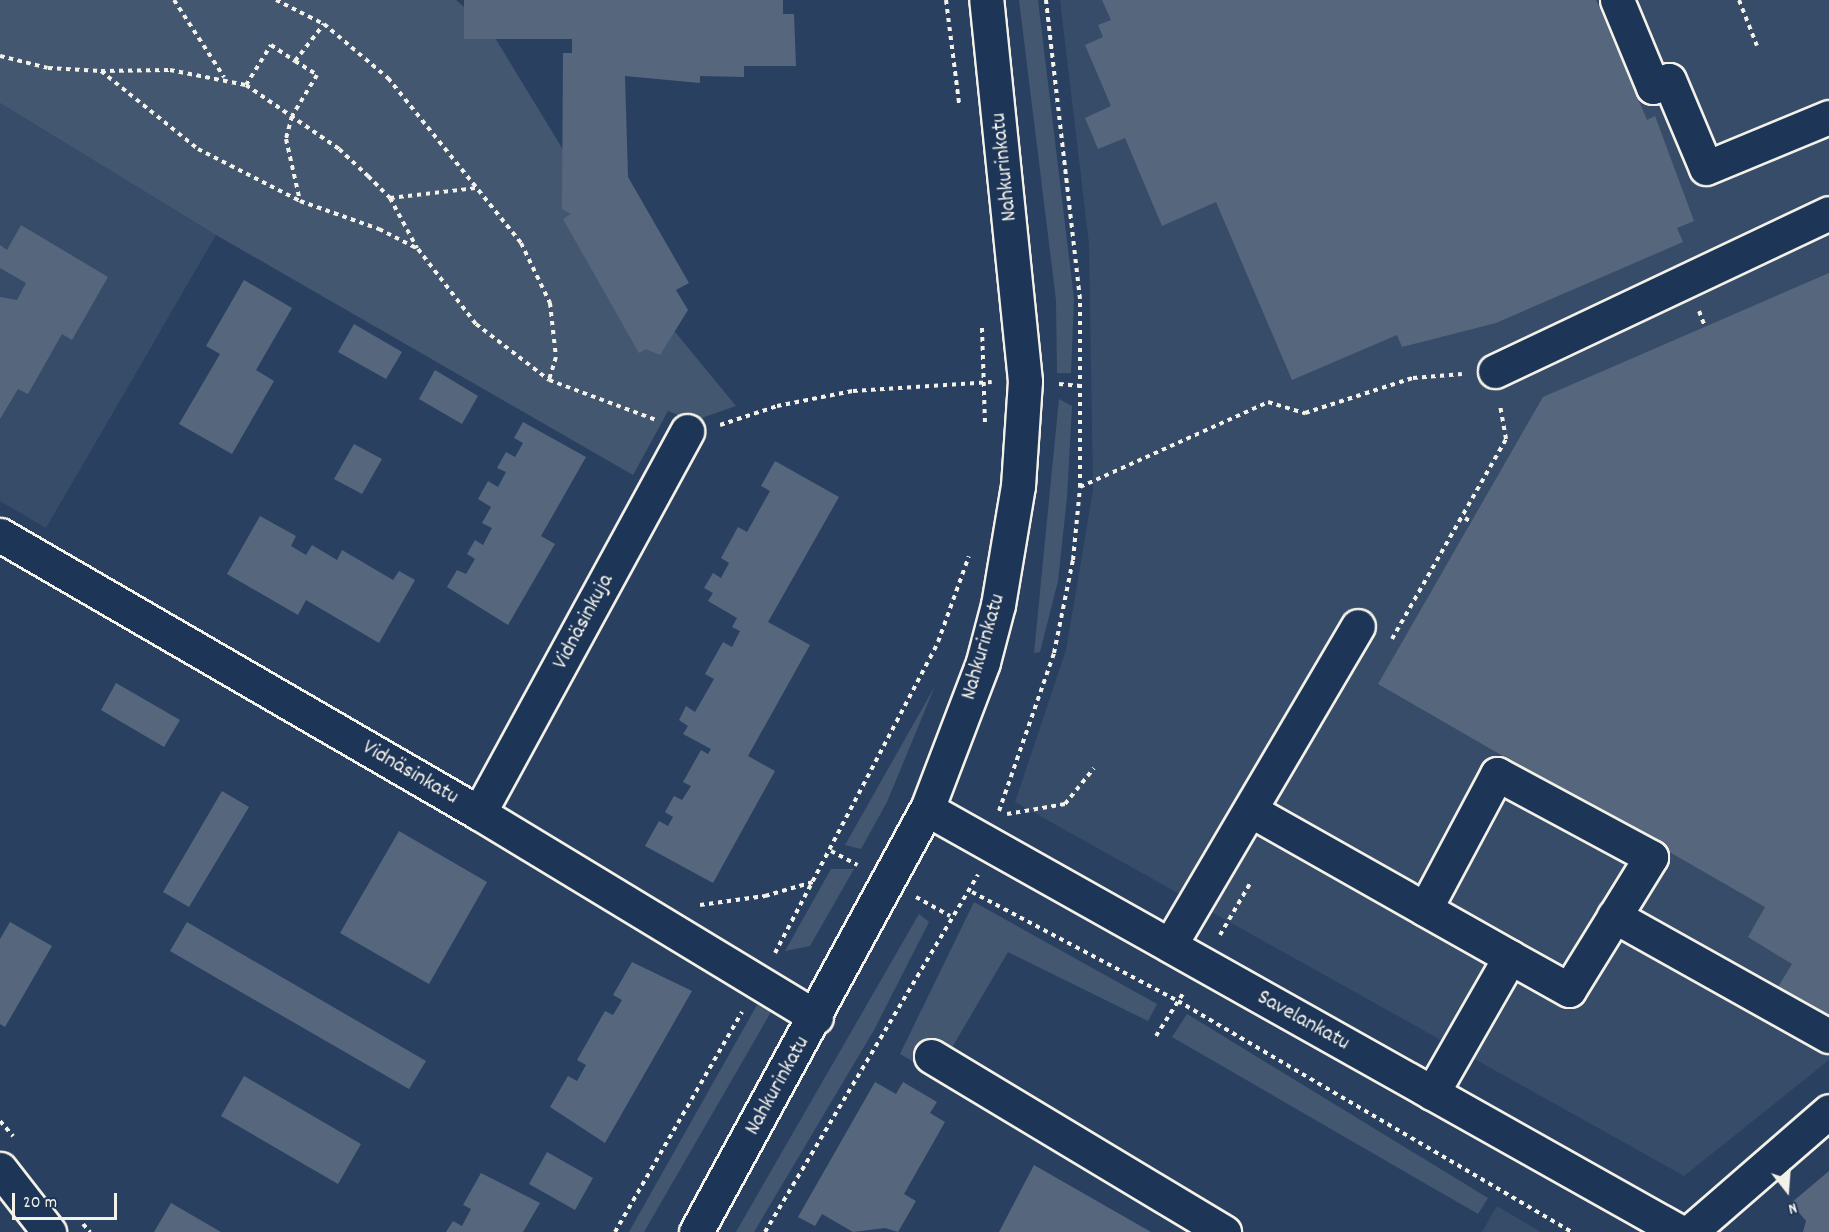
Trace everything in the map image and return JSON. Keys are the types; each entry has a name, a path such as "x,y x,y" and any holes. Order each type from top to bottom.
{"street":[{"name":"Nahkurinkatu","path":"696,1232 816,1017 927,809 983,662 1018,486 1024,381 986,0"},
{"path":"1617,0 1653,87 1670,80 1706,168 1829,117"},
{"path":"1495,371 1829,213"},
{"name":"Vidnäsinkuja","path":"479,813 687,431"},
{"name":"Vidnäsinkatu","path":"0,535 479,813 758,984 816,1017"},
{"path":"1170,945 1358,626"},
{"path":"1250,810 1425,909 1510,957 1569,990 1651,858 1497,774 1425,909"},
{"name":"Savelankatu","path":"927,809 1680,1232"},
{"path":"1614,916 1829,1036"},
{"path":"1432,1093 1510,957"},
{"path":"931,1056 1224,1232"},
{"path":"1690,1232 1829,1111"},
{"path":"0,1169 50,1232"}],"path":[{"path":"174,0 225,78"},
{"path":"276,0 324,24 388,78 521,243 550,303 555,357 549,380"},
{"path":"946,0 960,116"},
{"path":"1738,0 1757,46"},
{"path":"295,62 324,24"},
{"path":"246,85 271,45 317,75 292,116 286,139 288,164 300,201"},
{"path":"0,56 48,68 101,71 137,68 225,78 246,85 339,149 390,198 418,249 476,324 549,380 687,431 706,433 777,405 853,391 984,382"},
{"path":"101,71 198,149 300,201 379,229 418,249"},
{"path":"390,198 478,188"},
{"path":"982,318 985,429"},
{"path":"1080,487 1268,402 1305,413 1413,378 1495,371"},
{"path":"1465,518 1471,522"},
{"path":"615,1232 814,882 938,642 970,553"},
{"path":"997,815 1065,804 1094,768"},
{"path":"690,906 738,902 814,882"},
{"path":"972,892 1178,1002 1571,1232"},
{"path":"1156,1036 1178,1002"}],"shaded area":[{"path":"0,0 456,0 489,28 671,327 736,406 693,421 668,411 633,475 216,235 0,103"},
{"path":"1019,0 1038,0 1074,299 1071,373 1057,373 1056,300"},
{"path":"1060,0 1829,0 1829,1060 1684,1176 1015,802 1066,650 1093,490 1089,244"},
{"path":"0,103 216,235 46,528 0,501"},
{"path":"1059,399 1072,406 1067,497 1058,581 1040,652 1034,653"},
{"path":"935,686 887,802 861,849 845,845"},
{"path":"831,869 854,869 810,946 785,951"},
{"path":"974,902 1157,1004 1148,1021 1008,952 947,1056 919,1065 900,1054"},
{"path":"919,914 929,922 874,1030 754,1232 736,1232"},
{"path":"757,1005 771,1012 644,1232 629,1232"},
{"path":"1187,1014 1488,1198 1478,1214 1172,1037"},
{"path":"1497,1206 1541,1232 1482,1232"}],"building":[{"path":"464,0 783,0 783,14 794,14 796,66 744,66 744,77 700,76 700,83 625,76 628,177 689,283 676,290 688,310 660,355 646,349 639,353 563,219 571,214 562,209 563,53 572,53 572,39 464,39"},
{"path":"1102,0 1596,0 1647,120 1655,116 1694,221 1677,228 1683,242 1496,323 1402,347 1397,335 1292,380 1216,202 1162,226 1125,138 1098,149 1085,118 1111,106 1085,45 1103,37 1098,25 1111,20"},
{"path":"21,225 108,277 72,340 62,334 28,394 18,389 0,419 0,297 17,300 26,283 0,268 0,245 7,250"},
{"path":"1829,273 1829,1023 1775,992 1792,964 1748,937 1765,907 1378,684 1543,397"},
{"path":"244,280 292,308 256,370 274,381 232,454 179,424 220,354 206,346"},
{"path":"354,324 402,352 386,379 338,352"},
{"path":"435,370 478,396 462,424 419,399"},
{"path":"523,422 586,457 541,536 555,544 508,625 447,587 457,570 466,574 475,559 467,554 475,540 483,545 492,528 482,523 491,507 478,499 488,481 498,487 506,472 497,468 506,452 515,457 523,443 514,438"},
{"path":"354,444 382,459 362,494 334,479"},
{"path":"775,461 839,497 768,622 810,645 748,756 775,771 713,883 645,846 659,821 668,826 673,817 665,812 674,796 682,800 691,786 683,782 701,750 708,754 711,749 683,734 688,726 679,720 686,706 695,712 714,679 705,674 723,642 732,647 740,631 732,627 737,618 708,601 713,593 704,588 713,573 721,578 729,563 721,558 738,527 747,532 770,491 761,486"},
{"path":"260,516 296,536 291,546 306,555 312,545 337,560 342,550 393,580 399,571 415,580 379,643 306,600 298,615 227,574"},
{"path":"116,683 180,720 164,747 101,710"},
{"path":"222,791 249,807 189,907 163,892"},
{"path":"399,831 487,882 429,984 340,933"},
{"path":"10,922 52,946 5,1027 0,1024 0,939"},
{"path":"187,922 426,1061 409,1089 170,951"},
{"path":"632,962 692,991 605,1143 550,1107 568,1076 577,1081 586,1065 577,1060 605,1011 613,1015 622,1000 613,995"},
{"path":"244,1076 361,1144 338,1184 221,1116"},
{"path":"875,1082 896,1094 903,1082 937,1102 930,1113 945,1122 904,1194 916,1201 898,1232 885,1228 853,1232 822,1214 815,1226 798,1217"},
{"path":"547,1152 593,1178 575,1210 529,1184"},
{"path":"1034,1165 1151,1232 999,1232"},
{"path":"1829,1171 1829,1232 1803,1232 1806,1221 1791,1203"},
{"path":"481,1173 540,1203 523,1232 446,1232 453,1221 462,1226 471,1209 463,1205"},
{"path":"171,1203 221,1232 154,1232"}]}
